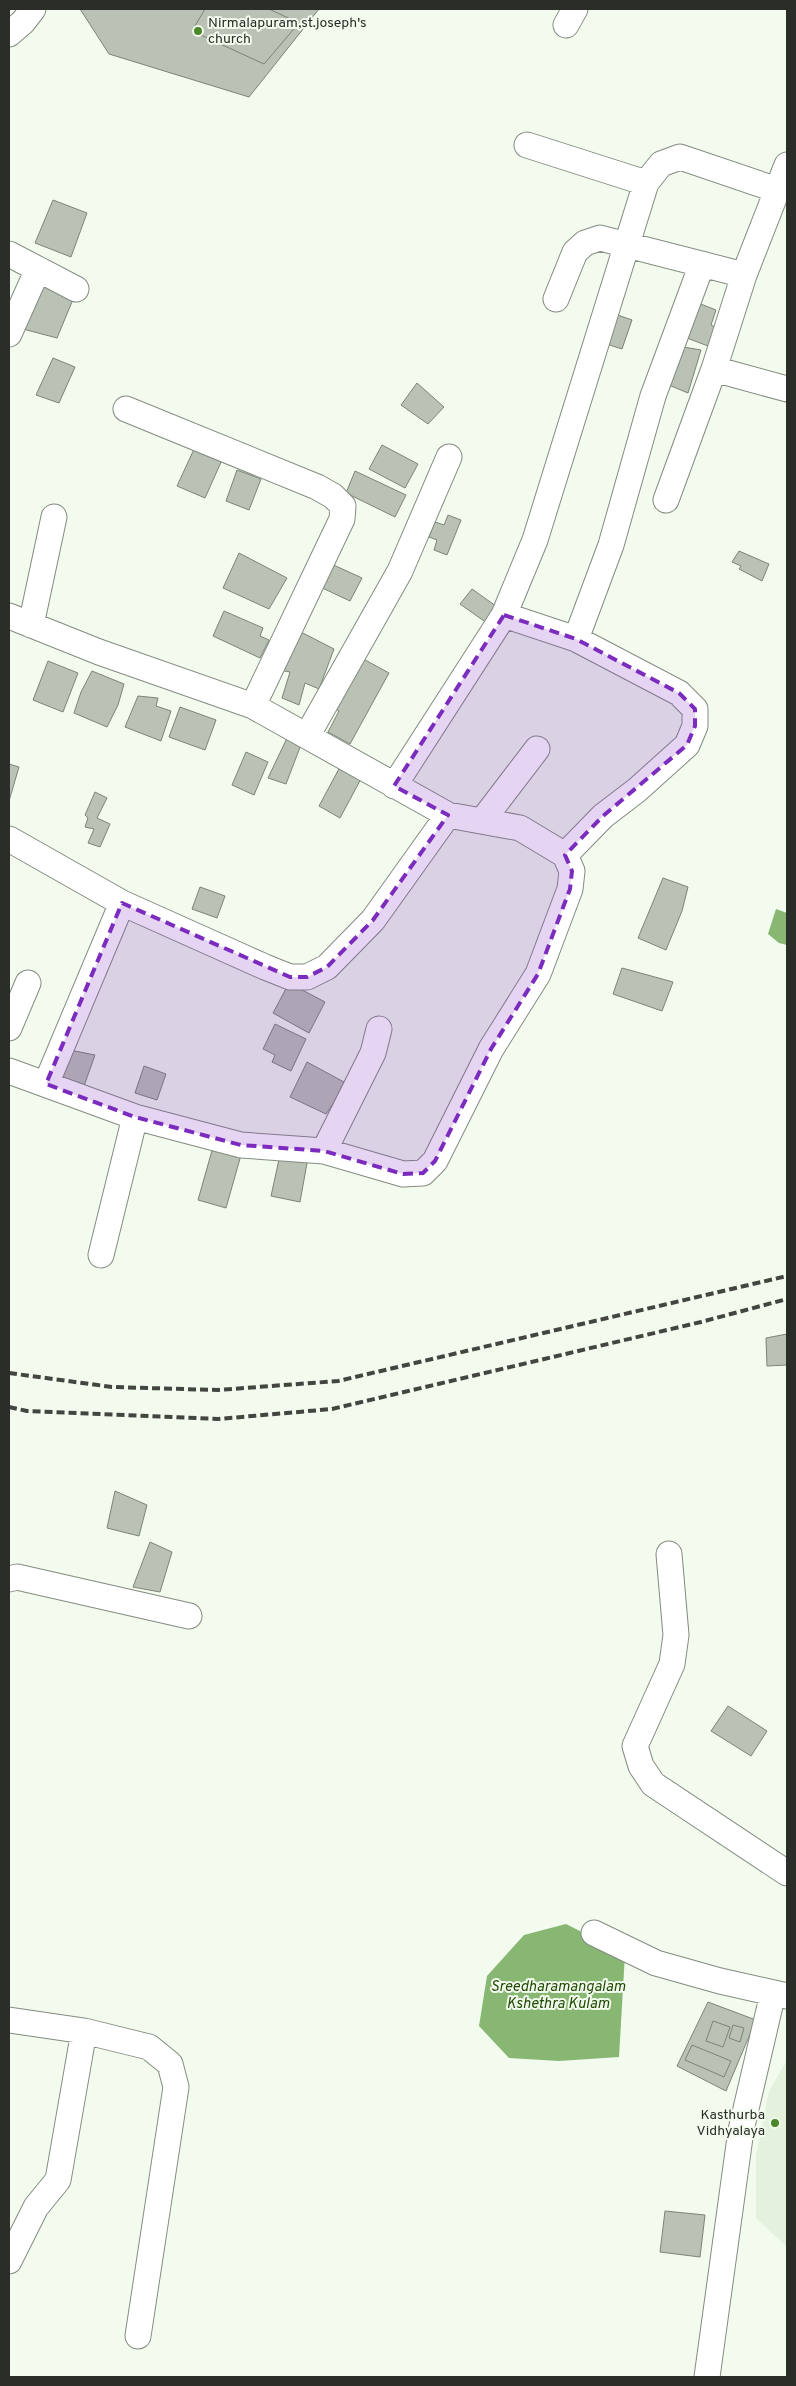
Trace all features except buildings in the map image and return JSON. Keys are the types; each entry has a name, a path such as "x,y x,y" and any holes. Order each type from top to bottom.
{"street":[{"path":"9,34 23,22 33,9"},
{"path":"527,145 646,183"},
{"path":"394,786 504,615 535,540 646,183 662,164 680,157 777,190"},
{"path":"666,500 714,368 744,275 787,165"},
{"path":"556,299 574,252 585,243 600,238 744,275"},
{"path":"9,254 76,289"},
{"path":"576,639 611,545 653,396 702,264"},
{"path":"9,334 38,269"},
{"path":"714,368 787,389"},
{"path":"126,409 317,488 334,496 343,506 342,520 253,706"},
{"path":"307,736 400,571 449,457"},
{"path":"9,1071 135,1117 241,1145 324,1151 403,1174 423,1173 435,1161 491,1049 538,974 570,889 572,871 565,855 520,828 448,815 253,706 99,652 20,621 54,517"},
{"path":"504,615 576,639 679,694 695,709 695,726 687,745 637,790 603,816 565,855"},
{"path":"482,821 537,749"},
{"path":"9,839 122,903 290,977 307,976 327,967 374,920 448,815"},
{"path":"46,1084 122,903"},
{"path":"9,1028 28,983"},
{"path":"324,1151 373,1053 380,1029"},
{"path":"101,1255 135,1117"},
{"path":"669,1554 676,1635 672,1664 635,1746 641,1766 653,1784 787,1873"},
{"path":"9,1579 16,1577 189,1616"},
{"path":"594,1933 656,1962 720,1981 780,1994 741,2130 706,2377"},
{"path":"9,2020 84,2032 150,2047 170,2064 176,2087 138,2336"},
{"path":"9,2261 36,2207 58,2180 84,2032"}],"highlighted area":[{"path":"504,615 576,639 679,693 695,709 695,726 687,745 603,816 565,855 572,871 570,889 538,974 491,1049 435,1161 423,1173 403,1174 324,1151 241,1145 135,1117 46,1084 122,903 290,977 307,977 327,967 373,920 448,815 394,786"}],"shaded area":[{"name":"Kasthurba Vidhyalaya","path":"787,2060 787,2247 756,2218 756,2156 769,2091"}],"water":[{"path":"776,909 787,913 787,945 779,943 768,934"},
{"name":"Sreedharamangalam Kshethra Kulam","path":"566,1924 625,1954 619,2057 559,2061 509,2058 479,2026 487,1976 524,1935"}],"railway":[{"path":"9,1373 112,1387 218,1390 338,1381 787,1276"},
{"path":"9,1407 27,1411 218,1419 332,1409 701,1322 787,1299"}],"place":[{"name":"Nirmalapuram,st.joseph's church","path":"198,31"},
{"name":"Kasthurba Vidhyalaya","path":"775,2123"}]}
